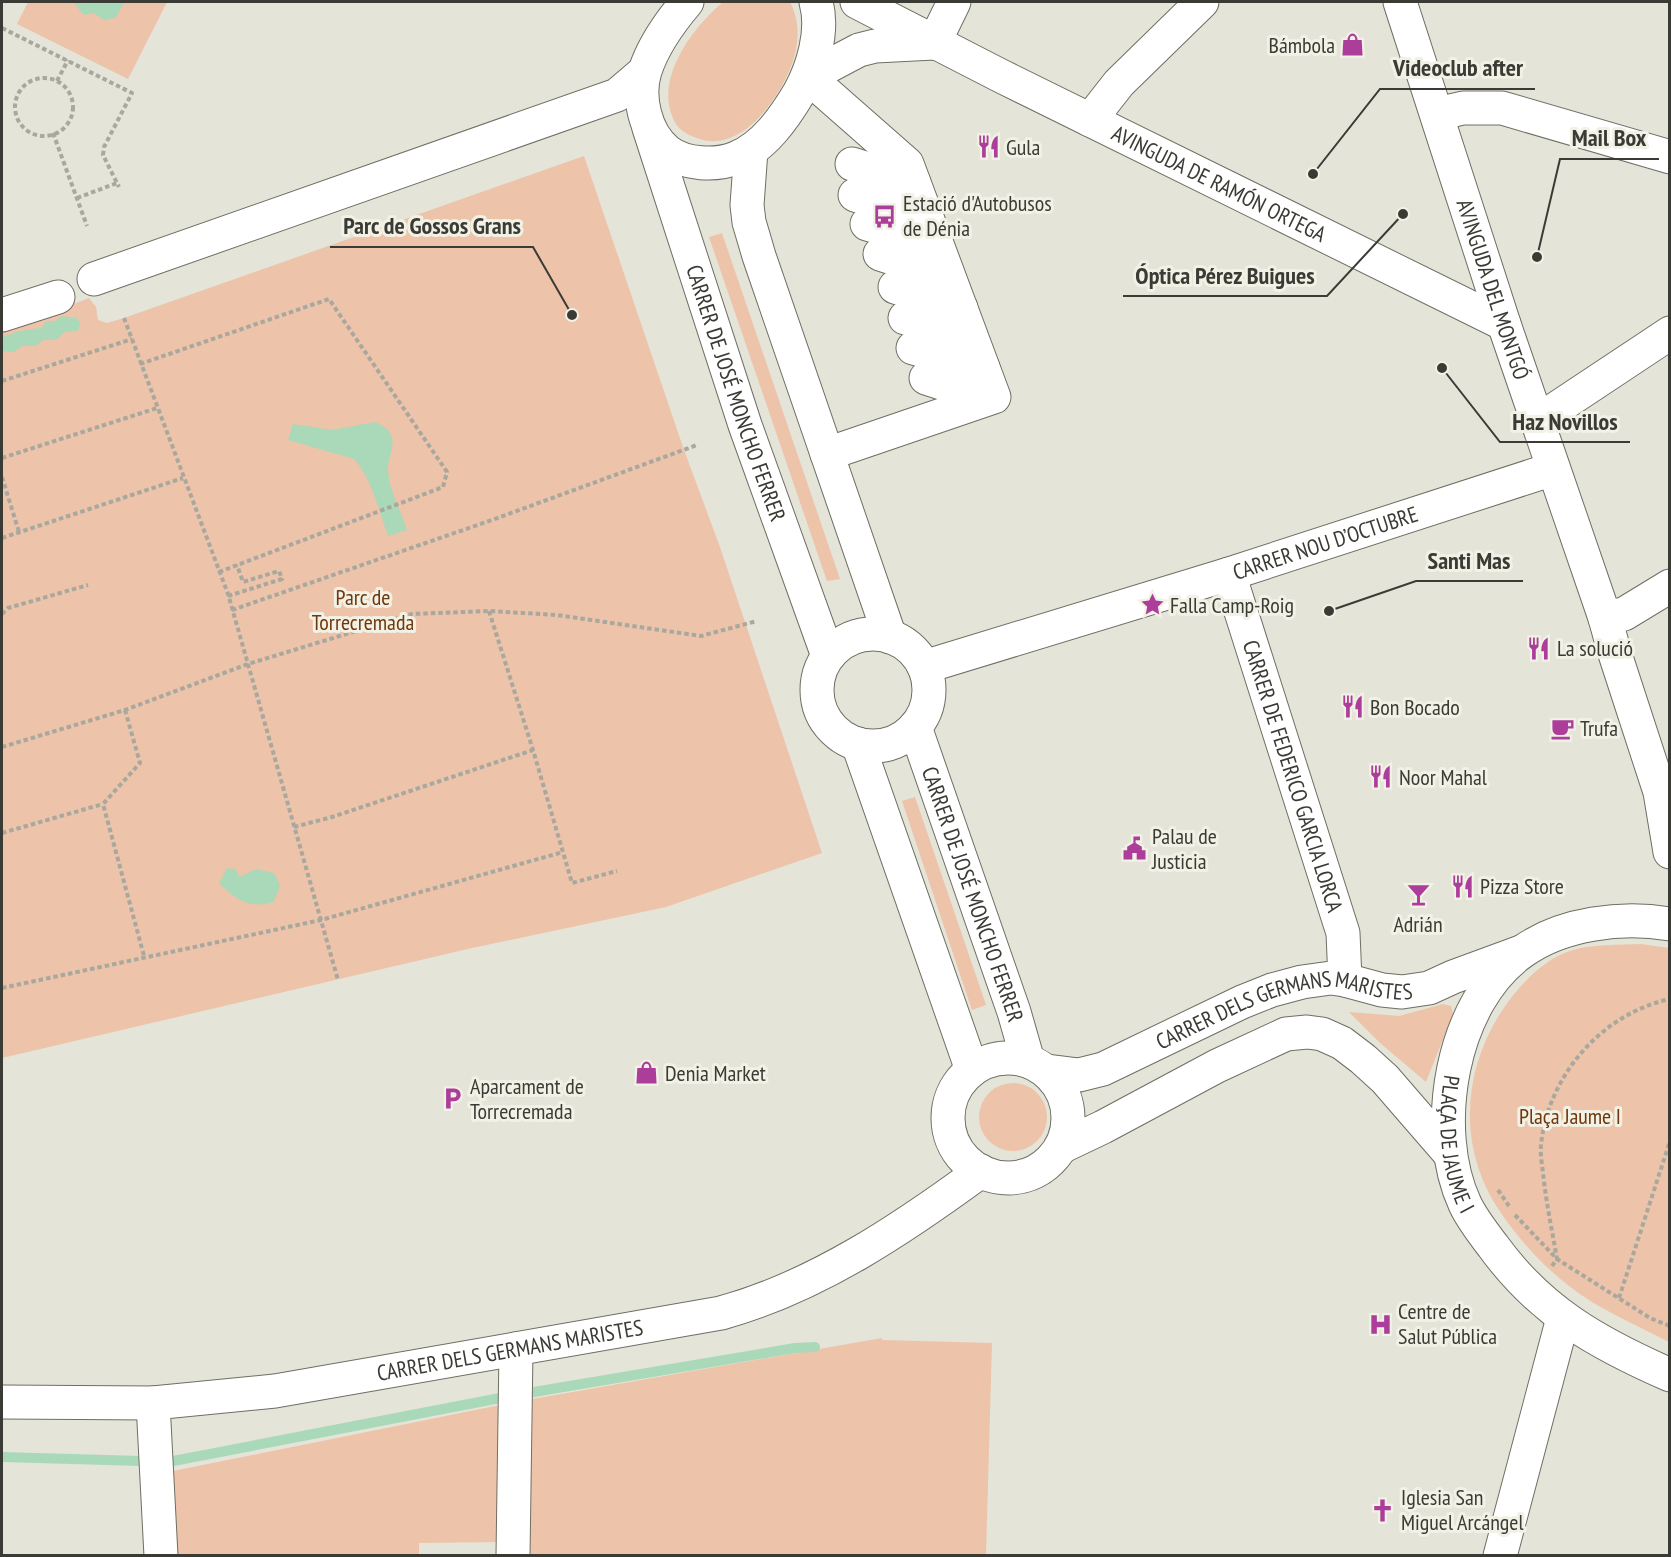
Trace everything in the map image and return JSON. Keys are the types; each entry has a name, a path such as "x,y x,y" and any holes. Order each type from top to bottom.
{"street":[{"path":"94,279 617,95 644,72 664,32 686,2"},
{"path":"649,128 666,150 690,161 722,162 737,158 751,150 777,127 808,77 815,51 818,26 816,2"},
{"name":"AVINGUDA DE RAMÓN ORTEGA","path":"856,2 934,43 1504,324"},
{"path":"934,43 954,2"},
{"path":"1090,120 1119,83 1202,2"},
{"name":"AVINGUDA DEL MONTGÓ","path":"1400,2 1552,469 1605,618 1660,792 1670,852"},
{"name":"AVINGUDA DE RAMÓN ORTEGA","path":"808,77 859,50 934,43"},
{"name":"CARRER DE JOSÉ MONCHO FERRER","path":"644,72 641,89 645,117 745,425 828,656"},
{"path":"808,77 907,164 986,383"},
{"path":"1437,114 1463,108 1502,108 1670,157"},
{"path":"751,150 748,184 749,222 762,267 890,637"},
{"path":"914,183 858,194 932,231"},
{"path":"880,254 948,276"},
{"path":"895,287 966,323"},
{"path":"2,315 58,297"},
{"path":"966,323 909,333 986,383"},
{"path":"1535,417 1551,412 1670,333"},
{"path":"926,378 986,383"},
{"path":"827,454 986,383"},
{"name":"CARRER NOU D’OCTUBRE","path":"924,667 1229,574 1552,469"},
{"name":"CARRER DE FEDERICO GARCIA LORCA","path":"1229,574 1343,933 1345,980"},
{"path":"1605,618 1624,614 1670,586"},
{"path":"876,634 890,637 904,644 924,667 928,684 928,700 922,717 915,727 896,741 878,746 858,744 844,738 831,728 823,716 818,701 817,685 820,670 837,646 849,639 876,634"},
{"name":"CARRER DE JOSÉ MONCHO FERRER","path":"915,727 1014,1012 1038,1066"},
{"path":"858,744 972,1070"},
{"name":"PLAÇA DE JAUME I","path":"1668,919 1583,925 1539,942 1521,952 1491,981 1473,1012 1452,1076 1449,1116 1450,1154 1456,1182 1466,1206 1483,1233 1530,1291 1563,1318 1621,1353 1670,1375"},
{"name":"CARRER DELS GERMANS MARISTES","path":"1038,1066 1079,1075 1103,1069 1231,1007 1272,990 1302,982 1331,978 1382,990 1402,992 1430,988 1521,952"},
{"name":"CARRER DELS GERMANS MARISTES","path":"1061,1147 1217,1066 1286,1034 1307,1032 1322,1034 1342,1043 1363,1059 1385,1079 1450,1154"},
{"path":"1009,1058 1038,1066 1060,1087 1068,1106 1068,1128 1061,1147 1040,1169 1026,1175 1011,1178 981,1172 956,1148 950,1132 948,1114 951,1098 960,1082 972,1070 990,1061 1009,1058"},
{"name":"CARRER DELS GERMANS MARISTES","path":"2,1402 153,1403 275,1390 720,1313 763,1301 848,1259 937,1204 981,1172"},
{"path":"1500,1556 1563,1318"},
{"path":"513,1556 516,1349"},
{"path":"153,1403 161,1556"}],"path":[{"path":"2,28 132,93 104,147 103,155 118,185 77,198"},
{"path":"57,81 68,60"},
{"path":"50,78 57,81 71,95 73,109 69,122 59,132 53,133 45,136 32,133 21,124 15,112 16,98 24,86 36,79 50,78"},
{"path":"53,133 87,226"},
{"path":"140,364 329,300 447,472 443,488 219,572"},
{"path":"124,318 228,596 338,980"},
{"path":"2,381 132,339"},
{"path":"2,458 157,408"},
{"path":"232,610 697,445"},
{"path":"2,477 19,532"},
{"path":"2,538 183,478"},
{"path":"228,596 282,579 279,571 243,582 237,565"},
{"path":"2,614 8,608 88,585"},
{"path":"489,611 534,750 572,883 616,871"},
{"path":"2,747 125,710 248,664 412,614 489,611 557,615 700,636 758,621"},
{"path":"2,833 103,804 140,763 125,710"},
{"path":"294,827 534,750"},
{"path":"103,804 144,956"},
{"path":"2,988 321,920 563,852"},
{"path":"1557,1259 1546,1201 1541,1146 1550,1102 1583,1048 1600,1033 1627,1015 1670,999"},
{"path":"1619,1298 1670,1141"},
{"path":"1495,1184 1512,1212 1557,1259 1650,1318 1670,1326"}],"green space":[{"path":"28,2 167,2 128,79 17,24"},
{"path":"723,2 790,2 797,21 796,51 785,80 770,105 760,116 737,135 723,140 709,141 689,135 676,124 670,108 668,91 678,57 699,26"},
{"name":"Parc de Torrecremada","path":"584,156 684,450 720,547 822,853 666,907 472,948 2,1058 2,323 63,308 89,298 96,307 98,320 107,323"},
{"path":"722,233 840,579 827,581 709,237"},
{"path":"915,797 986,1005 972,1010 902,801"},
{"name":"Plaça Jaume I","path":"1641,944 1669,948 1669,1342 1611,1313 1578,1293 1529,1249 1499,1210 1484,1183 1475,1156 1470,1127 1475,1071 1485,1043 1498,1017 1521,986 1548,962 1564,953 1598,946"},
{"path":"1443,1004 1451,1006 1453,1014 1426,1082 1379,1042 1349,1012 1399,1016"},
{"path":"1013,1083 1026,1086 1037,1093 1044,1104 1047,1117 1044,1130 1037,1141 1026,1148 1013,1151 1000,1148 989,1141 982,1130 979,1117 982,1104 989,1093 1000,1086"},
{"path":"882,1338 882,1340 992,1343 986,1555 525,1556 527,1400"},
{"path":"505,1404 503,1542 419,1543 419,1556 173,1555 168,1472"}],"shaded area":[{"path":"73,2 123,2 123,5 115,18 104,20 94,13 84,15"},
{"path":"62,316 77,318 80,323 79,329 65,332 56,340 43,340 36,346 22,346 14,352 2,351 2,338 21,331 42,328 45,322 55,321"},
{"path":"375,422 384,426 392,437 388,466 389,478 407,530 388,536 366,476 354,459 288,440 293,424 332,430"},
{"path":"227,868 236,869 239,877 256,869 274,873 280,885 274,902 250,904 231,894 219,883"}],"waterway":[{"path":"528,1393 795,1348 815,1347"},
{"path":"168,1462 500,1398"},
{"path":"2,1457 141,1461"}],"place":[{"name":"Bámbola","path":"1353,45"},
{"name":"Gula","path":"988,147"},
{"name":"Videoclub after","path":"1313,174"},
{"name":"Óptica Pérez Buigues","path":"1403,214"},
{"name":"Estació d'Autobusos de Dénia","path":"885,216"},
{"name":"Mail Box","path":"1537,257"},
{"name":"Parc de Gossos Grans","path":"572,315"},
{"name":"Haz Novillos","path":"1442,368"},
{"name":"Falla Camp-Roig","path":"1152,605"},
{"name":"Santi Mas","path":"1329,611"},
{"name":"La solució","path":"1539,648"},
{"name":"Bon Bocado","path":"1352,707"},
{"name":"Trufa","path":"1562,728"},
{"name":"Noor Mahal","path":"1381,777"},
{"name":"Palau de Justicia","path":"1134,849"},
{"name":"Pizza Store","path":"1462,886"},
{"name":"Adrián","path":"1418,895"},
{"name":"Denia Market","path":"647,1073"},
{"name":"Aparcament de Torrecremada","path":"452,1099"},
{"name":"Centre de Salut Pública","path":"1380,1324"},
{"name":"Iglesia San Miguel Arcángel","path":"1383,1510"}]}
